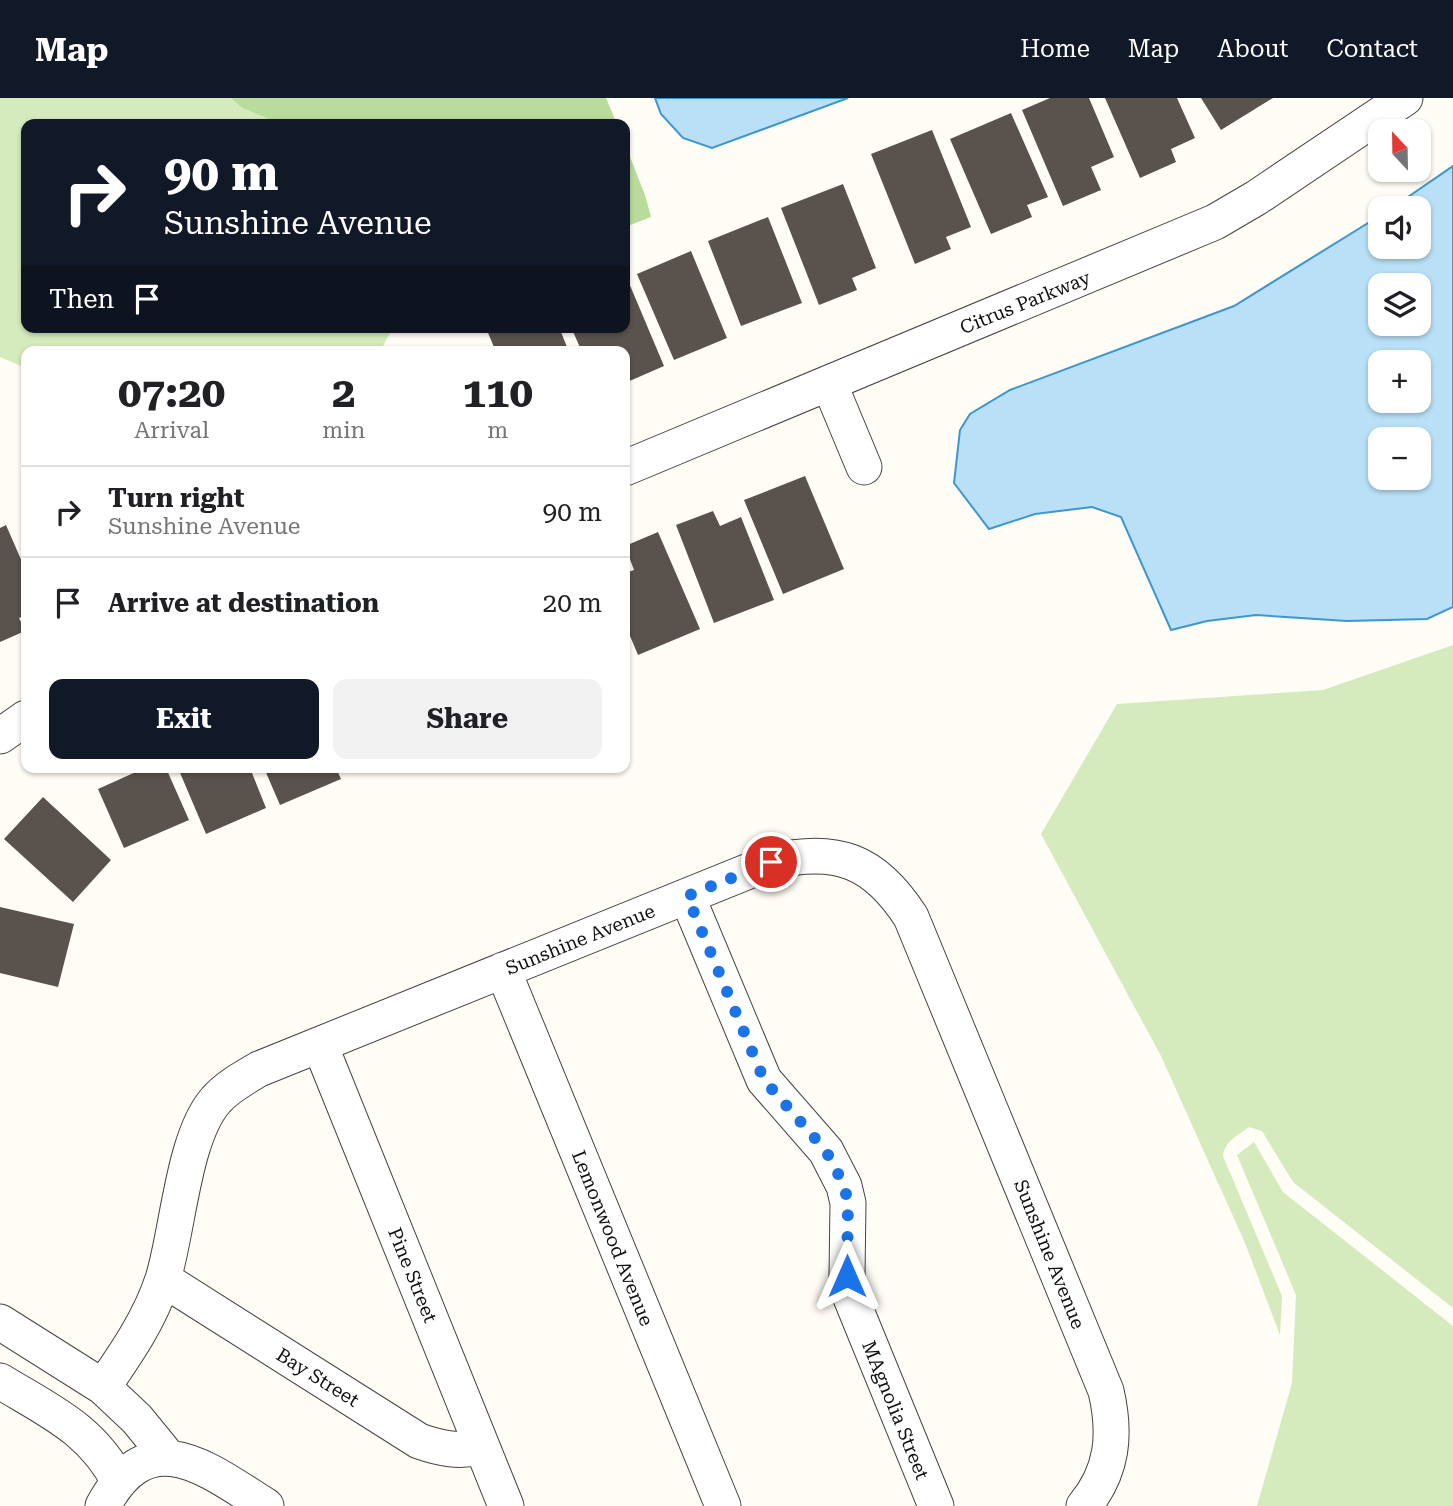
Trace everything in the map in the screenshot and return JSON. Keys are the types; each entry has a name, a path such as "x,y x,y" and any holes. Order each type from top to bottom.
{"street":[{"name":"Citrus Parkway","path":"630,466 1215,222 1256,198 1405,98"},
{"path":"829,383 864,467"},
{"path":"0,736 21,721"},
{"name":"Sunshine Avenue","path":"103,1387 143,1328 163,1279 194,1144 202,1122 215,1101 236,1083 259,1069 771,862 812,856 852,862 870,870 887,884 911,917 1106,1391 1112,1424 1110,1453 1098,1486 1084,1506"},
{"name":"MAgnolia Street","path":"687,896 764,1080 826,1151 844,1185 848,1203 847,1276 851,1298 936,1506"},
{"name":"Lemonwood Avenue","path":"503,970 723,1506"},
{"name":"Pine Street","path":"320,1045 506,1506"},
{"name":"Bay Street","path":"163,1279 419,1441 443,1450 463,1451 482,1447"},
{"path":"0,1322 103,1387 137,1419 168,1457"},
{"path":"0,1381 76,1427 89,1438 110,1464 111,1494"},
{"path":"111,1494 133,1469 149,1460 168,1457 186,1460 208,1470 266,1506"}],"green space":[{"path":"0,98 231,98 242,108 269,119 21,119 21,333 390,333 383,346 21,346 21,366 0,357"},
{"path":"231,98 606,98 615,119 269,119 242,108"},
{"path":"630,157 645,195 651,217 630,225"},
{"path":"1453,645 1453,1308 1293,1182 1262,1131 1249,1127 1229,1143 1223,1156 1282,1296 1280,1335 1245,1243 1161,1056 1041,834 1117,704 1323,690"},
{"path":"1254,1142 1283,1192 1453,1326 1453,1506 1257,1506 1292,1383 1296,1295 1237,1155"}],"water":[{"path":"655,98 848,98 712,148 683,138 661,114"},
{"path":"1453,166 1453,607 1427,619 1347,621 1256,615 1207,621 1171,630 1121,517 1092,507 1035,514 989,529 954,483 960,430 970,414 1010,390 1234,306 1368,223 1368,259 1431,259 1431,196 1409,196"}],"building":[{"path":"1050,98 1089,98 1114,157 1091,167 1101,190 1063,206 1022,110"},
{"path":"1105,98 1177,98 1195,138 1171,149 1176,162 1140,178"},
{"path":"1201,98 1273,98 1221,130"},
{"path":"1011,113 1048,197 1027,205 1032,217 991,234 950,139"},
{"path":"932,130 971,227 946,237 951,249 915,264 871,154"},
{"path":"843,184 876,268 852,278 857,290 819,305 781,208"},
{"path":"768,217 802,303 741,326 708,241"},
{"path":"691,251 727,338 674,360 637,274"},
{"path":"630,285 664,366 630,381 630,346 579,346 574,333 630,333"},
{"path":"488,333 561,333 567,346 494,346"},
{"path":"805,476 844,569 783,594 744,500"},
{"path":"713,511 720,526 741,517 774,600 714,623 676,525"},
{"path":"6,525 21,560 21,633 0,642 0,528"},
{"path":"658,532 700,629 638,655 630,636 630,571 634,570 630,559 630,544"},
{"path":"134,773 168,773 189,820 124,848 98,789"},
{"path":"180,773 252,773 266,808 206,834"},
{"path":"266,773 338,773 341,779 280,805"},
{"path":"43,797 111,860 73,902 4,839"},
{"path":"0,907 74,924 58,987 0,973"}],"route":[{"path":"771,862 687,896 764,1080 826,1151 844,1185 848,1203 847,1276"}]}
